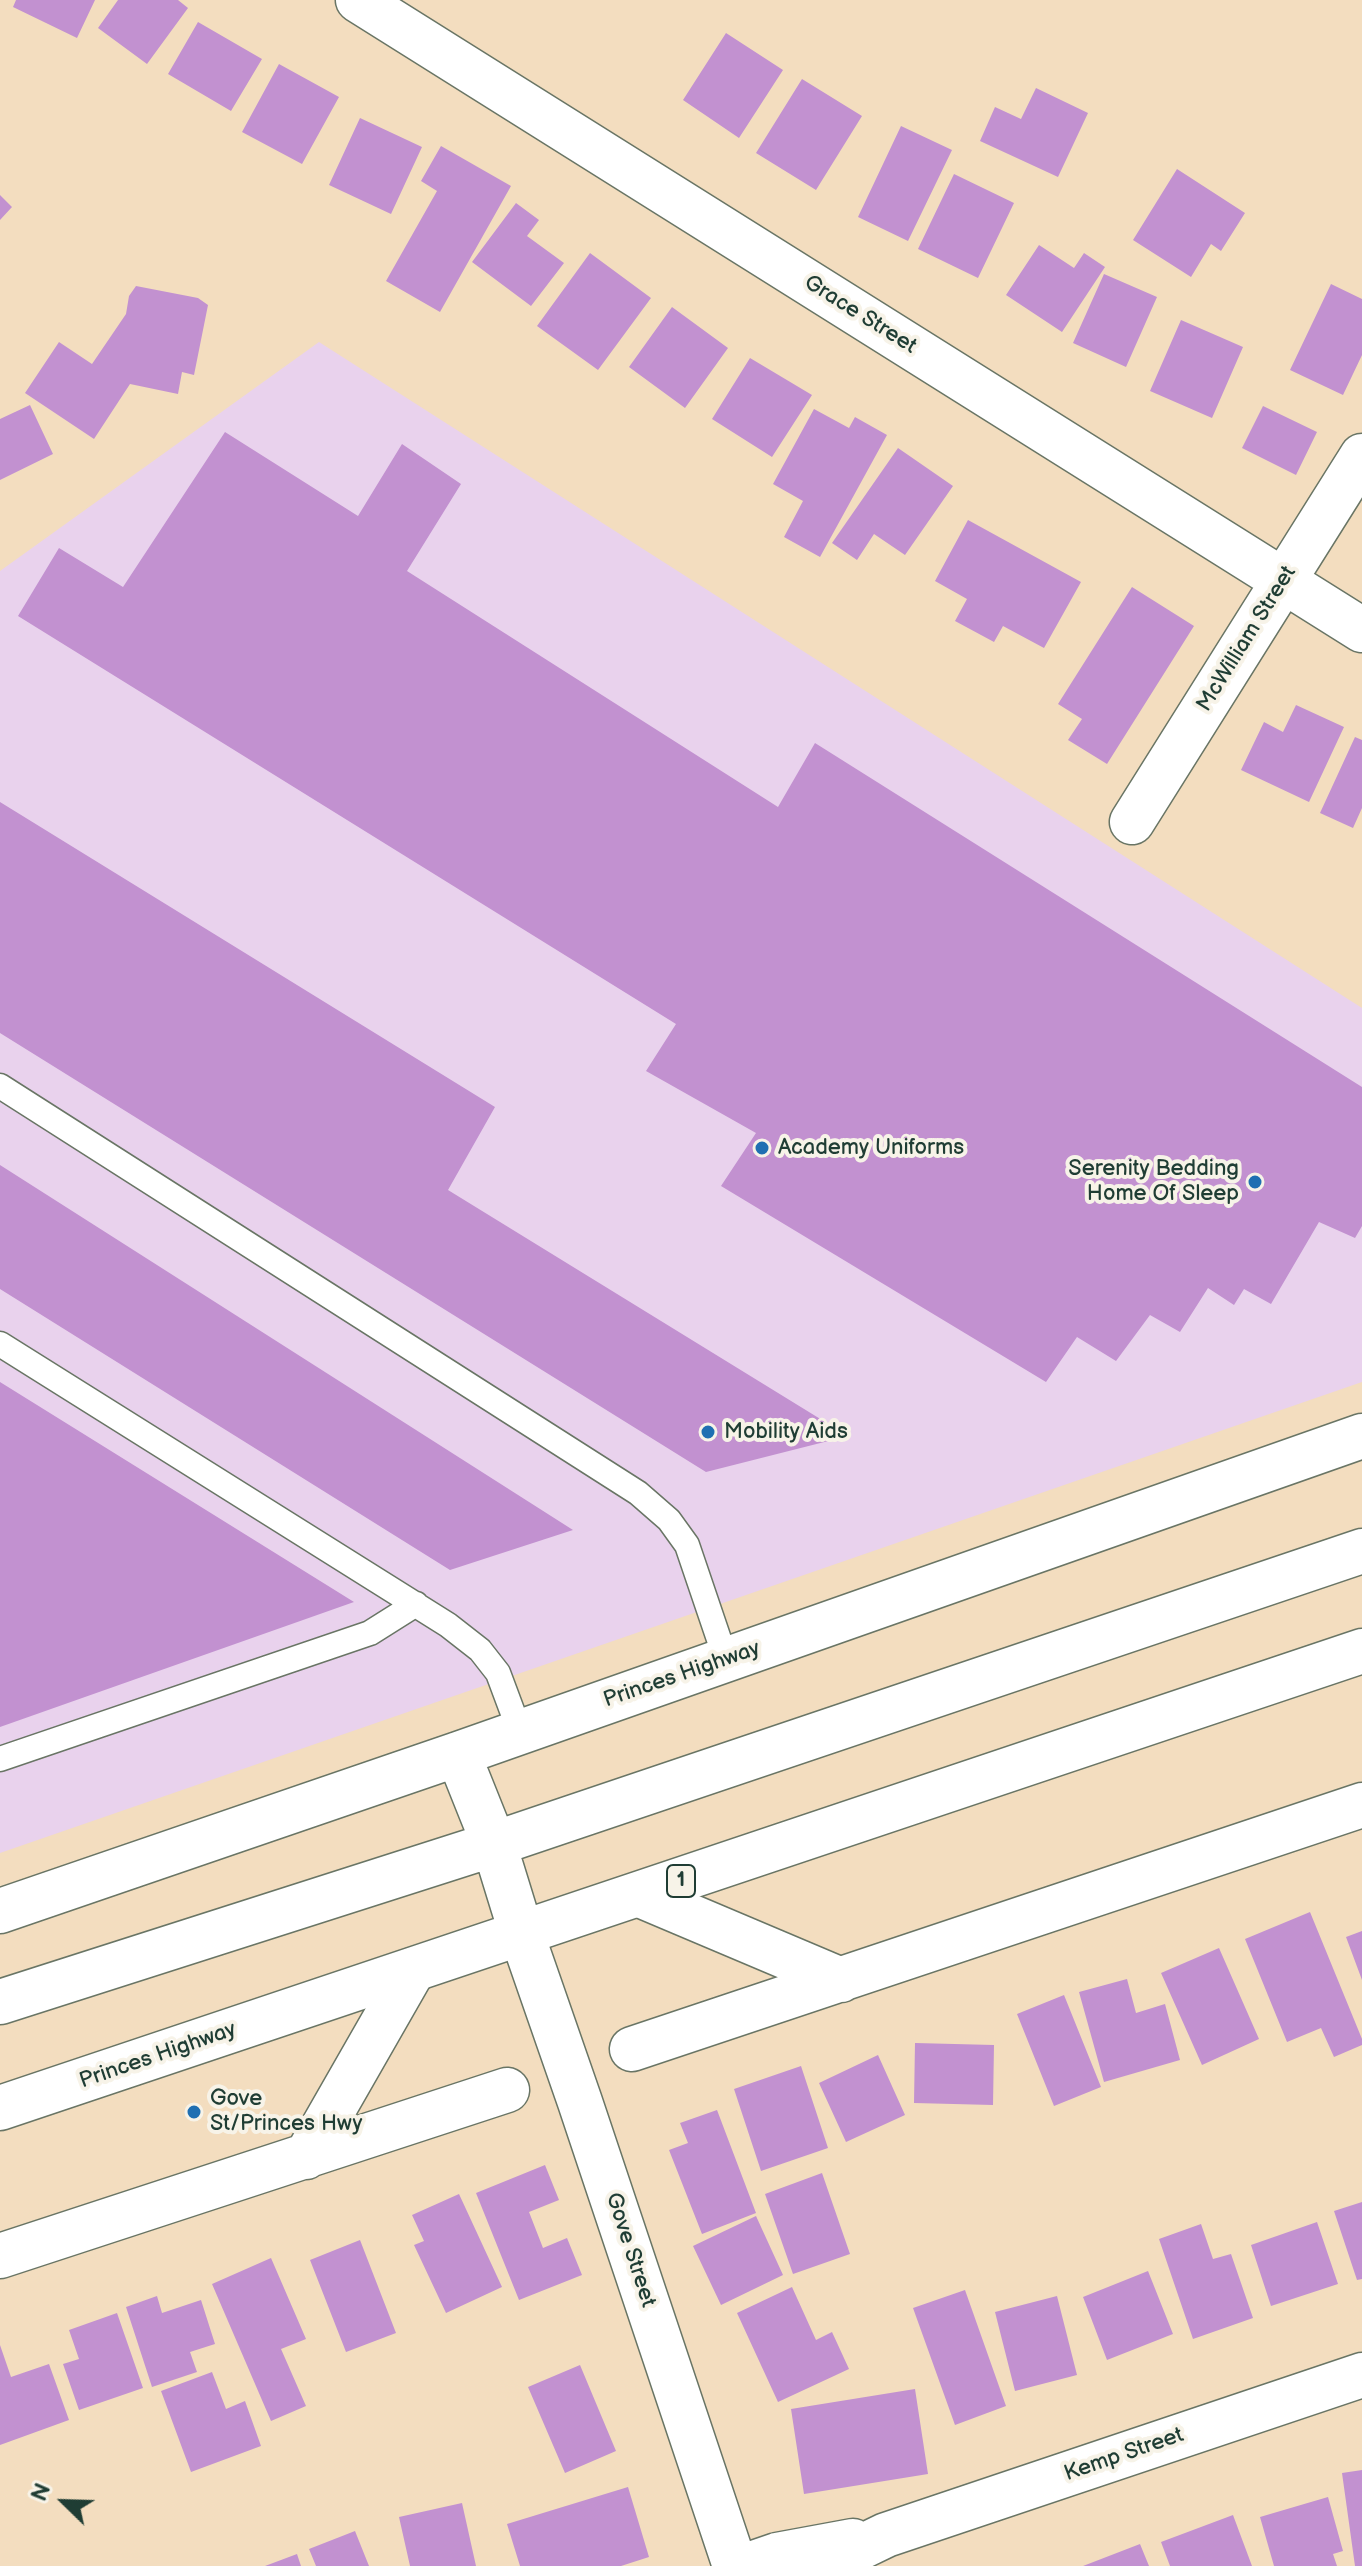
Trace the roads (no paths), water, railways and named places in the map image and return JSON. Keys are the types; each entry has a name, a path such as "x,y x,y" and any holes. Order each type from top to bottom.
{"main road":[{"name":"Grace Street","path":"358,0 1362,630"},
{"name":"McWilliam Street","path":"1132,822 1362,456"},
{"name":"Princes Highway","path":"0,1911 458,1754 1362,1436"},
{"path":"0,2002 494,1844 1362,1551"},
{"name":"Princes Highway","path":"0,2108 1362,1651"},
{"name":"Gove Street","path":"458,1754 494,1844 735,2566"},
{"path":"632,2049 1362,1805"},
{"path":"640,1895 841,1980"},
{"path":"306,2157 413,1970"},
{"path":"0,2256 507,2090"},
{"name":"Kemp Street","path":"822,2566 886,2535 1362,2375"},
{"name":"Kemp Street","path":"745,2566 777,2555 886,2535"}],"lane":[{"path":"0,1086 638,1493 669,1520 687,1545 726,1660"},
{"path":"0,1344 448,1625 480,1650 498,1673 520,1732"},
{"path":"0,1759 370,1633 416,1604"}],"place":[{"name":"Academy Uniforms","path":"762,1148"},
{"name":"Serenity Bedding Home Of Sleep","path":"1255,1182"},
{"name":"Mobility Aids","path":"708,1432"},
{"name":"Gove St/Princes Hwy","path":"194,2112"}]}
